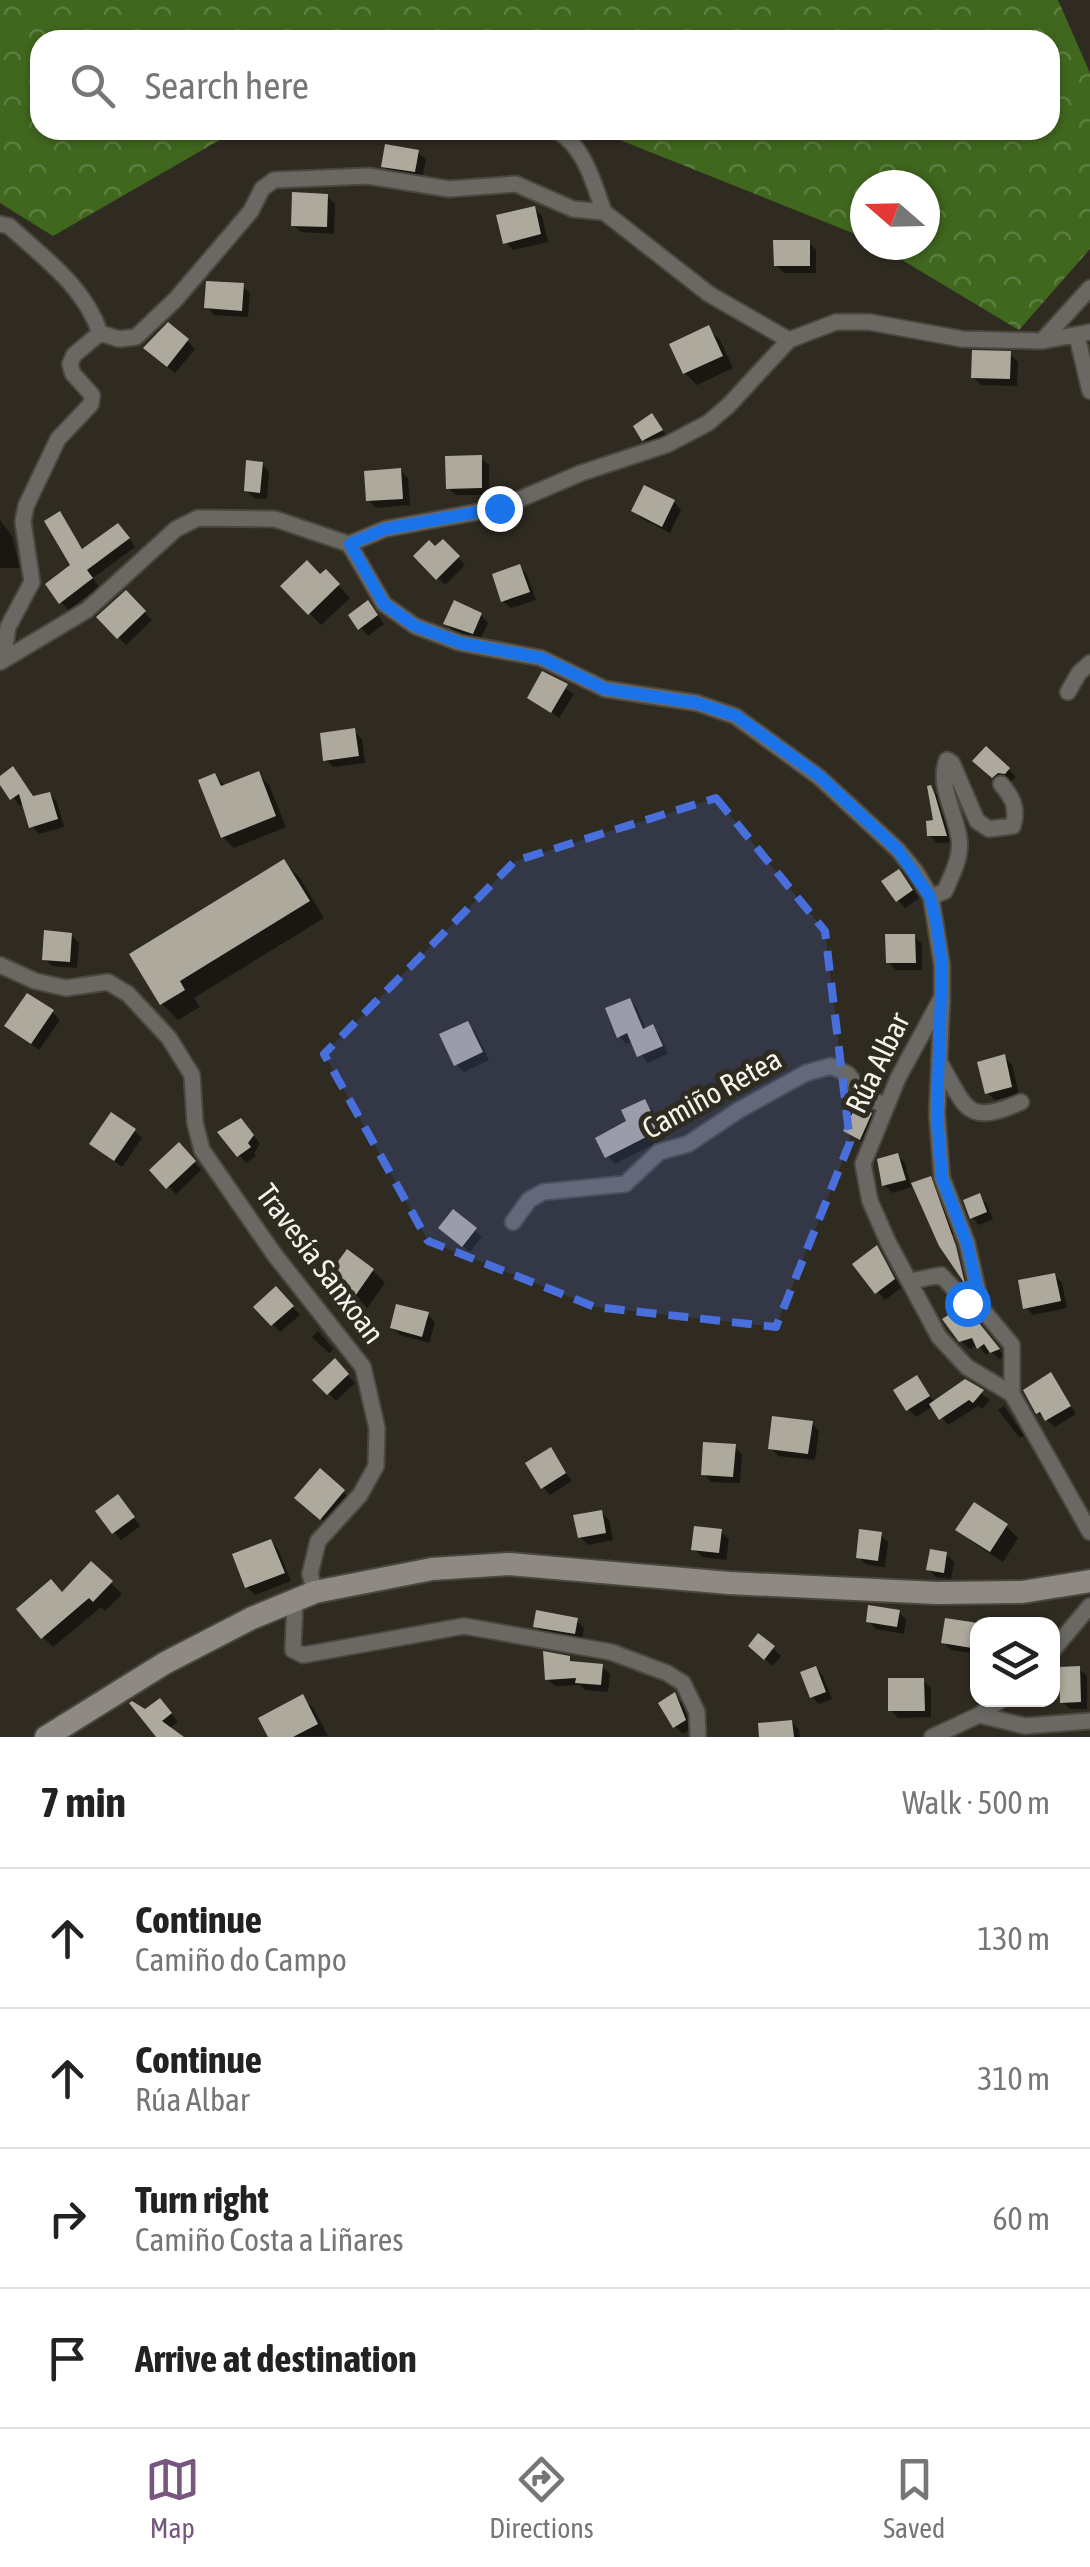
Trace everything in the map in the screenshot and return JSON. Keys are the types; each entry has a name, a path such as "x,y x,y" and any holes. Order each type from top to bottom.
{"main road":[{"path":"46,1737 214,1636 305,1596 432,1569 510,1564 728,1584 937,1594 1022,1592 1090,1581"}],"street":[{"path":"569,140 587,164 604,212"},
{"path":"100,334 119,340 136,337 176,299 251,211 262,189 274,180 368,176 449,189 516,184 574,209 604,212 709,294 789,340"},
{"path":"0,224 9,226 74,286 92,307 100,334"},
{"path":"1042,341 1090,288"},
{"path":"2,660 87,610 176,529 198,518 275,519 350,544 385,529 499,508 581,473 666,445 719,414 789,340 836,322 869,322 962,338 1042,341 1084,334 1090,391"},
{"path":"2,660 8,627 32,582 23,522 26,506 58,439 91,404 92,395 73,374 70,364 74,355 100,334"},
{"name":"Rúa Albar","path":"350,544 384,604 415,626 460,643 541,658 605,689 697,703 736,716 819,776 898,850 930,897 942,965 942,997 886,1106 863,1164 870,1201 940,1337 967,1366 1012,1394 1085,1510 1090,1532"},
{"path":"1068,692 1090,663"},
{"path":"930,897 944,891 958,862 960,840 947,791 947,760 952,763 977,820 989,829 1013,826 1016,816 1016,808 1001,784"},
{"name":"Travesía Sanxoan","path":"0,965 36,982 66,988 108,982 128,994 169,1038 192,1075 195,1122 202,1150 274,1254 364,1367 376,1428 376,1466 360,1495 318,1541 294,1650 303,1655 464,1626 611,1652 683,1683 697,1712 698,1737"},
{"path":"942,997 937,1114 942,1178 967,1243 982,1309 1012,1345 1012,1394"},
{"path":"939,1061 965,1105 976,1114 993,1115 1021,1102"},
{"name":"Camiño Retea","path":"513,1222 529,1200 543,1192 625,1184 659,1152 688,1144 806,1073 831,1066 848,1074 866,1096 886,1106"},
{"path":"911,1281 941,1275 967,1303 982,1309"},
{"path":"1060,1642 1090,1606"},
{"path":"932,1737 991,1707"},
{"path":"979,1715 1025,1726 1090,1722"}],"highlighted area":[{"path":"716,798 825,931 850,1142 776,1327 595,1307 428,1241 324,1054 515,861"}],"green space":[{"path":"0,0 1058,0 1090,73 1090,249 1019,330 902,260 940,260 940,170 850,170 850,232 620,140 1060,140 1060,30 30,30 30,140 220,140 53,236 0,203"}],"building":[{"path":"385,144 419,150 415,172 381,167"},
{"path":"292,192 328,194 327,227 291,226"},
{"path":"535,206 541,234 503,244 496,215"},
{"path":"773,240 810,240 810,266 774,266"},
{"path":"206,281 244,283 242,311 204,308"},
{"path":"168,322 189,339 167,367 143,348"},
{"path":"709,325 723,356 683,374 669,344"},
{"path":"972,350 1011,351 1010,379 971,378"},
{"path":"652,413 663,430 642,441 633,426"},
{"path":"482,455 482,488 446,489 445,456"},
{"path":"246,460 263,462 260,493 244,491"},
{"path":"401,468 403,499 366,501 364,471"},
{"path":"644,485 675,500 662,527 631,511"},
{"path":"60,511 82,549 118,523 130,538 87,570 93,578 59,604 45,584 70,565 44,521"},
{"path":"443,539 460,556 436,580 413,556 429,540 435,546"},
{"path":"307,560 320,574 326,569 340,584 308,615 280,586"},
{"path":"520,564 530,592 501,602 492,574"},
{"path":"126,590 146,611 117,639 96,617"},
{"path":"368,600 378,615 358,630 348,615"},
{"path":"454,600 482,613 473,634 443,624"},
{"path":"542,671 568,684 551,713 527,698"},
{"path":"355,728 359,756 323,761 320,733"},
{"path":"986,746 1010,768 1005,774 998,773 992,778 972,761"},
{"path":"13,766 33,796 50,792 58,819 29,828 19,794 10,800 0,785 0,776"},
{"path":"259,771 276,816 221,838 198,780 215,773 221,786"},
{"path":"931,785 947,836 927,836 926,821 933,820 927,786"},
{"path":"284,859 310,901 180,981 185,990 160,1005 129,954"},
{"path":"899,869 913,890 896,902 881,881"},
{"path":"44,930 72,933 70,962 42,960"},
{"path":"885,934 915,934 916,963 886,963"},
{"path":"27,993 54,1010 31,1044 4,1026"},
{"path":"630,998 643,1029 653,1024 663,1046 637,1057 627,1033 617,1038 605,1008"},
{"path":"468,1021 483,1052 454,1066 439,1034"},
{"path":"1005,1054 1012,1087 985,1094 977,1062"},
{"path":"645,1099 660,1130 605,1158 595,1138 626,1121 621,1110"},
{"path":"857,1105 872,1113 860,1140 843,1131"},
{"path":"111,1112 136,1129 114,1161 89,1144"},
{"path":"241,1118 254,1135 248,1143 251,1147 237,1157 217,1132"},
{"path":"179,1142 196,1161 166,1189 149,1170"},
{"path":"898,1153 906,1180 882,1186 877,1159"},
{"path":"931,1176 965,1284 939,1246 911,1183"},
{"path":"980,1193 987,1212 970,1219 963,1200"},
{"path":"453,1209 477,1228 462,1247 438,1228"},
{"path":"877,1245 895,1279 875,1294 852,1264"},
{"path":"347,1249 374,1269 351,1302 323,1282"},
{"path":"1055,1273 1061,1301 1023,1309 1018,1280"},
{"path":"276,1286 294,1306 271,1326 253,1307"},
{"path":"396,1304 429,1312 422,1337 390,1328"},
{"path":"958,1309 975,1318 1000,1349 990,1353 984,1344 977,1349 972,1338 959,1342 942,1319"},
{"path":"335,1358 349,1374 327,1395 312,1380"},
{"path":"1051,1372 1071,1406 1045,1421 1040,1412 1036,1414 1023,1390"},
{"path":"917,1375 930,1396 906,1411 893,1390"},
{"path":"965,1379 984,1390 973,1403 969,1400 939,1420 929,1404"},
{"path":"772,1416 813,1421 808,1454 768,1449"},
{"path":"703,1442 736,1444 733,1477 701,1475"},
{"path":"551,1447 566,1473 541,1489 525,1463"},
{"path":"320,1468 345,1490 320,1520 294,1498"},
{"path":"118,1494 135,1517 112,1534 95,1511"},
{"path":"974,1502 1008,1524 990,1552 955,1530"},
{"path":"602,1510 606,1533 578,1538 573,1515"},
{"path":"694,1526 722,1529 719,1553 691,1550"},
{"path":"859,1529 882,1532 878,1561 856,1558"},
{"path":"271,1539 285,1573 245,1588 232,1554"},
{"path":"930,1549 947,1552 944,1573 926,1570"},
{"path":"91,1561 113,1581 93,1602 89,1598 41,1639 16,1609 51,1579 62,1592"},
{"path":"868,1605 900,1610 897,1627 866,1622"},
{"path":"536,1610 578,1618 575,1634 533,1627"},
{"path":"945,1618 970,1622 970,1648 941,1643"},
{"path":"758,1633 775,1646 764,1660 748,1646"},
{"path":"543,1651 570,1656 570,1661 603,1664 601,1685 575,1683 576,1678 545,1680"},
{"path":"816,1666 826,1692 810,1698 800,1672"},
{"path":"1080,1666 1081,1702 1060,1703 1060,1667"},
{"path":"888,1678 924,1678 925,1711 888,1711"},
{"path":"675,1692 686,1720 673,1728 658,1703"},
{"path":"303,1694 318,1724 293,1737 268,1737 258,1718"},
{"path":"160,1698 172,1713 162,1721 184,1737 156,1737 129,1703 145,1709"},
{"path":"792,1720 794,1737 759,1737 758,1723"}],"route":[{"path":"499,508 385,529 350,544 384,604 415,626 460,643 541,658 605,689 697,703 736,716 819,776 916,872 930,897 942,965 937,1114 942,1178 967,1243 982,1309 967,1303"}]}
